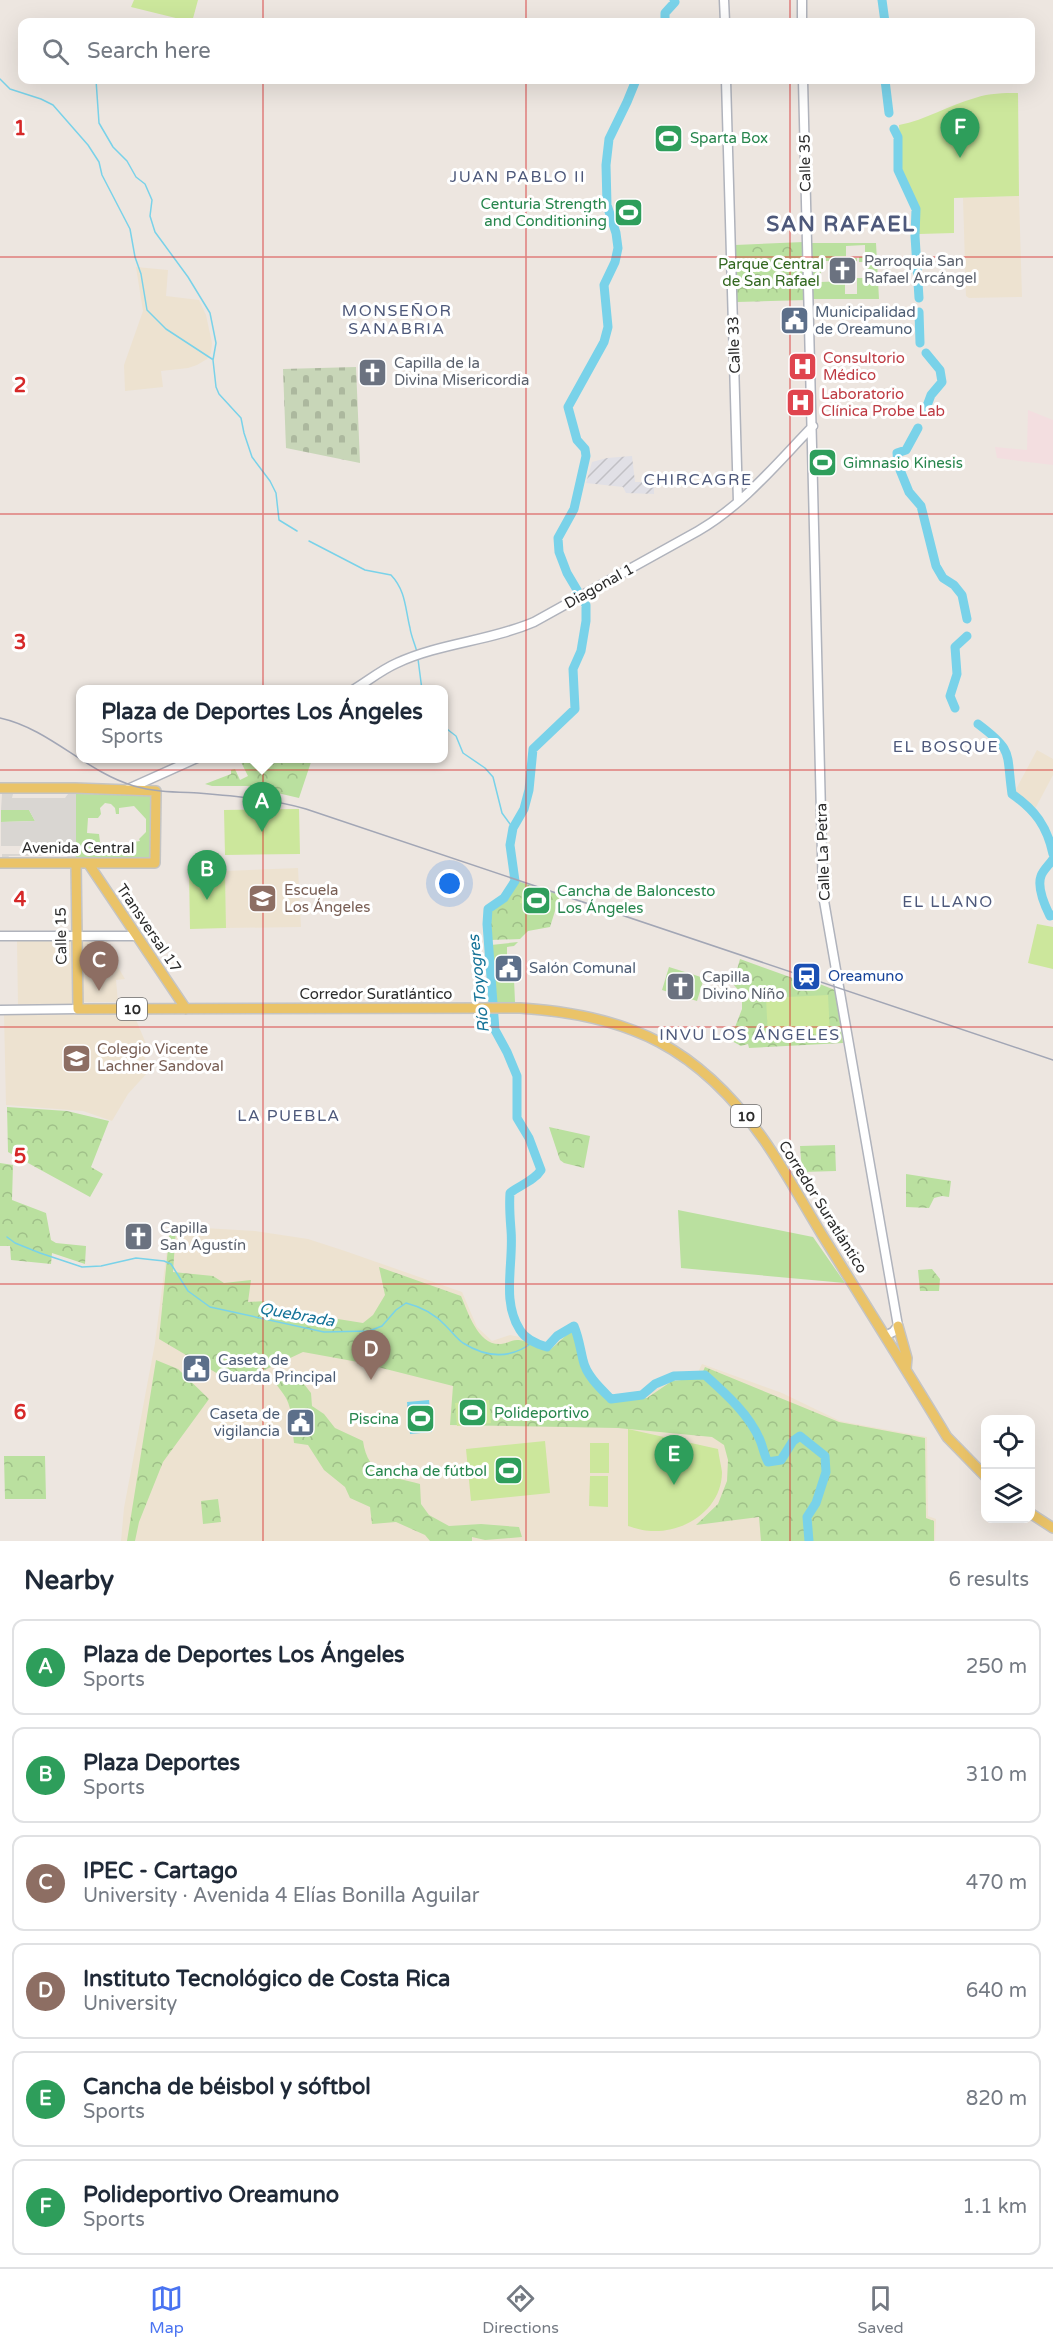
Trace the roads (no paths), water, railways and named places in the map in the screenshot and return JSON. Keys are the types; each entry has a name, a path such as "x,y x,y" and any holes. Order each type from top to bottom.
{"main road":[{"path":"724,0 725,18"},
{"path":"802,0 802,18"},
{"name":"Calle 33","path":"726,84 738,502"},
{"name":"Calle 35","path":"803,84 813,426"},
{"name":"Diagonal 1","path":"360,685 386,668 421,654 516,630 534,622 720,518 813,426"},
{"name":"Calle La Petra","path":"813,426 823,895 898,1326"},
{"path":"128,789 188,763"},
{"path":"0,788 128,789 156,792 159,776"},
{"name":"Avenida Central","path":"0,863 155,863 156,792"},
{"name":"Calle 15","path":"76,863 78,1009"},
{"name":"Transversal 17","path":"88,863 186,1009"},
{"path":"0,936 136,936"},
{"path":"162,1009 180,1000"},
{"path":"0,1010 78,1009"},
{"name":"10","path":"78,1009 186,1009"},
{"name":"Corredor Suratlántico","path":"186,1009 557,1010 605,1020 641,1032 664,1043 686,1057 725,1091 765,1142 947,1437 981,1472"},
{"path":"885,1336 898,1326"},
{"path":"898,1326 907,1358 906,1369"},
{"path":"1035,1516 1053,1528"}],"water":[{"name":"Piscina","path":"429,1400 432,1432 410,1434 407,1402"}],"waterway":[{"name":"Río Toyogres","path":"665,18 665,13 675,2 674,0"},
{"path":"882,0 884,18"},
{"path":"0,79 10,89 53,105 88,145 99,162 102,175 130,229 147,310 166,329 212,359"},
{"path":"96,84 99,123 113,147 127,161 136,177 145,184 152,200 150,216 155,232 188,277 210,313 216,343 213,360 219,394 241,418 252,457 276,493 279,520 297,531"},
{"name":"Río Toyogres","path":"634,84 609,139 606,165 607,205 618,248 615,262 604,285 608,327 604,342 568,407 577,440 585,449 586,456 574,509 558,538 559,552 567,573 586,605 581,651 573,669 575,709 533,749 529,790 524,809 513,828 510,845 515,881 504,898 488,909 487,924 495,1030 517,1076 517,1118 529,1138 541,1170 531,1180 510,1193 511,1307 514,1319 522,1333 532,1341 547,1347 557,1336 574,1326 587,1371 611,1399 642,1395 655,1384 674,1376 705,1375 736,1404 750,1421 768,1462 781,1460 793,1441 800,1436 825,1456 826,1472 816,1503 807,1517 809,1541"},
{"path":"885,84 889,113"},
{"path":"894,129 898,137 898,170 916,209 915,236 919,298"},
{"path":"919,312 920,343"},
{"path":"924,414 931,395 942,382 940,370 926,353"},
{"path":"918,428 906,450 897,453 898,465 909,492 921,506 936,566 943,578 954,585 962,595 967,619"},
{"path":"309,541 365,570 391,575 400,587 417,652"},
{"path":"955,708 950,696 957,674 955,647 967,636"},
{"path":"418,659 421,685"},
{"path":"978,724 1003,747 1008,761 1012,794 1039,820 1053,854"},
{"path":"448,730 456,736 463,753 485,768 493,777 502,813 513,828"},
{"path":"1053,859 1040,880 1042,896 1050,916 1053,915"},
{"name":"Quebrada","path":"7,1237 15,1243 82,1267 101,1266 136,1258 164,1261 171,1264 188,1291 210,1307 324,1332 369,1331 382,1326 396,1310 406,1303 433,1315 461,1341 481,1352 508,1354 525,1348 533,1342"}],"railway":[{"path":"0,718 35,731 76,756"},
{"path":"87,763 117,780 142,788 253,798 306,809 1053,1060"}],"place":[{"name":"Sparta Box","path":"669,138"},
{"name":"Polideportivo Oreamuno","path":"960,158"},
{"name":"Centuria Strength and Conditioning","path":"628,213"},
{"name":"Parroquia San Rafael Arcángel","path":"843,270"},
{"name":"Municipalidad de Oreamuno","path":"794,321"},
{"name":"Consultorio Médico","path":"802,367"},
{"name":"Capilla de la Divina Misericordia","path":"373,372"},
{"name":"Laboratorio Clínica Probe Lab","path":"800,403"},
{"name":"Gimnasio Kinesis","path":"822,463"},
{"name":"Plaza de Deportes Los Ángeles","path":"262,832"},
{"name":"Escuela Los Ángeles","path":"263,899"},
{"name":"Plaza Deportes","path":"207,900"},
{"name":"Cancha de Baloncesto Los Ángeles","path":"536,900"},
{"name":"Salón Comunal","path":"508,968"},
{"name":"Oreamuno","path":"807,976"},
{"name":"Capilla Divino Niño","path":"681,986"},
{"name":"IPEC - Cartago","path":"99,991"},
{"name":"Colegio Vicente Lachner Sandoval","path":"76,1058"},
{"name":"Capilla San Agustín","path":"139,1237"},
{"name":"Caseta de Guarda Principal","path":"197,1369"},
{"name":"Instituto Tecnológico de Costa Rica","path":"371,1380"},
{"name":"Polideportivo","path":"473,1413"},
{"name":"Piscina","path":"420,1419"},
{"name":"Caseta de vigilancia","path":"301,1423"},
{"name":"Cancha de fútbol","path":"508,1471"},
{"name":"Cancha de béisbol y sóftbol","path":"674,1485"}],"district":[{"name":"JUAN PABLO II","path":"518,176"},
{"name":"SAN RAFAEL","path":"841,224"},
{"name":"MONSEÑOR SANABRIA","path":"397,319"},
{"name":"CHIRCAGRE","path":"698,479"},
{"name":"EL BOSQUE","path":"946,746"},
{"name":"EL LLANO","path":"948,901"},
{"name":"INVU LOS ÁNGELES","path":"750,1034"},
{"name":"LA PUEBLA","path":"289,1115"}],"park label":[{"name":"Parque Central de San Rafael","path":"771,272"}]}
